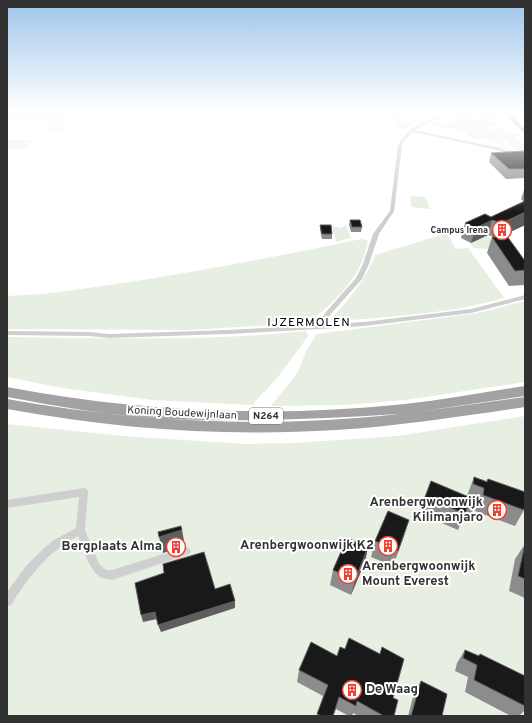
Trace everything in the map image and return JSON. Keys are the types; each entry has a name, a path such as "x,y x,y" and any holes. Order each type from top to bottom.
{"highway":[{"name":"Koning Boudewijnlaan","path":"7,392 64,403 154,413 286,416 405,409 525,390"},
{"name":"Koning Boudewijnlaan","path":"7,404 69,414 138,422 242,428 298,427 388,420 438,415 525,402"}],"street":[{"path":"321,327 327,314 359,279 366,264 376,234 394,208 400,145"},
{"path":"478,145 498,149 525,159"},
{"path":"7,333 89,334 109,336 321,327 407,320 471,311 525,297"},
{"path":"7,504 84,492 80,530 96,567 104,574 112,575 186,551"},
{"path":"7,601 21,580 40,558 70,534 80,530"}],"shaded area":[{"path":"7,145 29,145 27,149 7,149"},
{"path":"488,145 493,145 507,149 500,145 504,145 512,152"},
{"path":"508,145 525,145 525,156 520,150 515,150"},
{"path":"410,196 425,197 430,209 411,207"},
{"path":"346,225 351,238 336,242 332,226 340,228"},
{"path":"448,233 455,249 468,248 504,298 462,308 436,312 371,319 331,319 350,297 361,281 375,255"},
{"path":"486,236 507,246 499,250 474,248 470,244"},
{"path":"361,239 368,241 366,251 355,275 343,291 327,307 304,323 189,330 7,329 7,296 43,294 163,277"},
{"path":"525,301 525,382 405,400 345,405 271,406 298,372 307,349 317,334 478,313"},
{"path":"305,331 309,335 278,377 252,405 152,400 62,388 7,377 7,337 193,338 231,337"},
{"path":"525,416 525,716 7,716 7,424 123,436 245,444 294,443 398,436"}],"building":[{"path":"524,151 525,169 509,169 491,153"},
{"path":"525,201 525,212 502,223 492,220 476,228 465,223 485,214 491,217"},
{"path":"350,220 360,220 362,227 352,227"},
{"path":"320,225 331,225 332,234 322,234"},
{"path":"507,236 525,261 525,270 515,271 492,237"},
{"path":"474,477 487,482 488,479 525,492 524,510 483,495 484,488 473,484"},
{"path":"431,481 476,500 474,508 468,505 465,514 425,497"},
{"path":"388,511 409,520 398,551 375,541"},
{"path":"181,526 182,530 159,537 158,532"},
{"path":"347,538 368,547 355,580 333,570"},
{"path":"525,544 525,579 518,576"},
{"path":"204,552 215,589 230,584 235,601 158,625 155,612 141,615 135,583 164,573 163,564"},
{"name":"De Waag","path":"349,638 380,654 382,647 404,659 393,698 398,700 394,716 384,716 357,701 356,706 339,697 333,716 321,716 317,714 328,685 299,670 311,642 337,656 340,647 345,649"},
{"path":"465,650 479,656 480,654 525,676 525,706 474,680 477,665 463,658"},
{"path":"421,681 447,694 442,716 411,716"}],"place":[{"name":"Campus Irena","path":"502,230"},
{"name":"Arenbergwoonwijk Kilimanjaro","path":"497,510"},
{"name":"Arenbergwoonwijk K2","path":"388,546"},
{"name":"Bergplaats Alma","path":"176,547"},
{"name":"Arenbergwoonwijk Mount Everest","path":"348,574"},
{"name":"De Waag","path":"352,690"}],"district":[{"name":"IJZERMOLEN","path":"309,323"}]}
